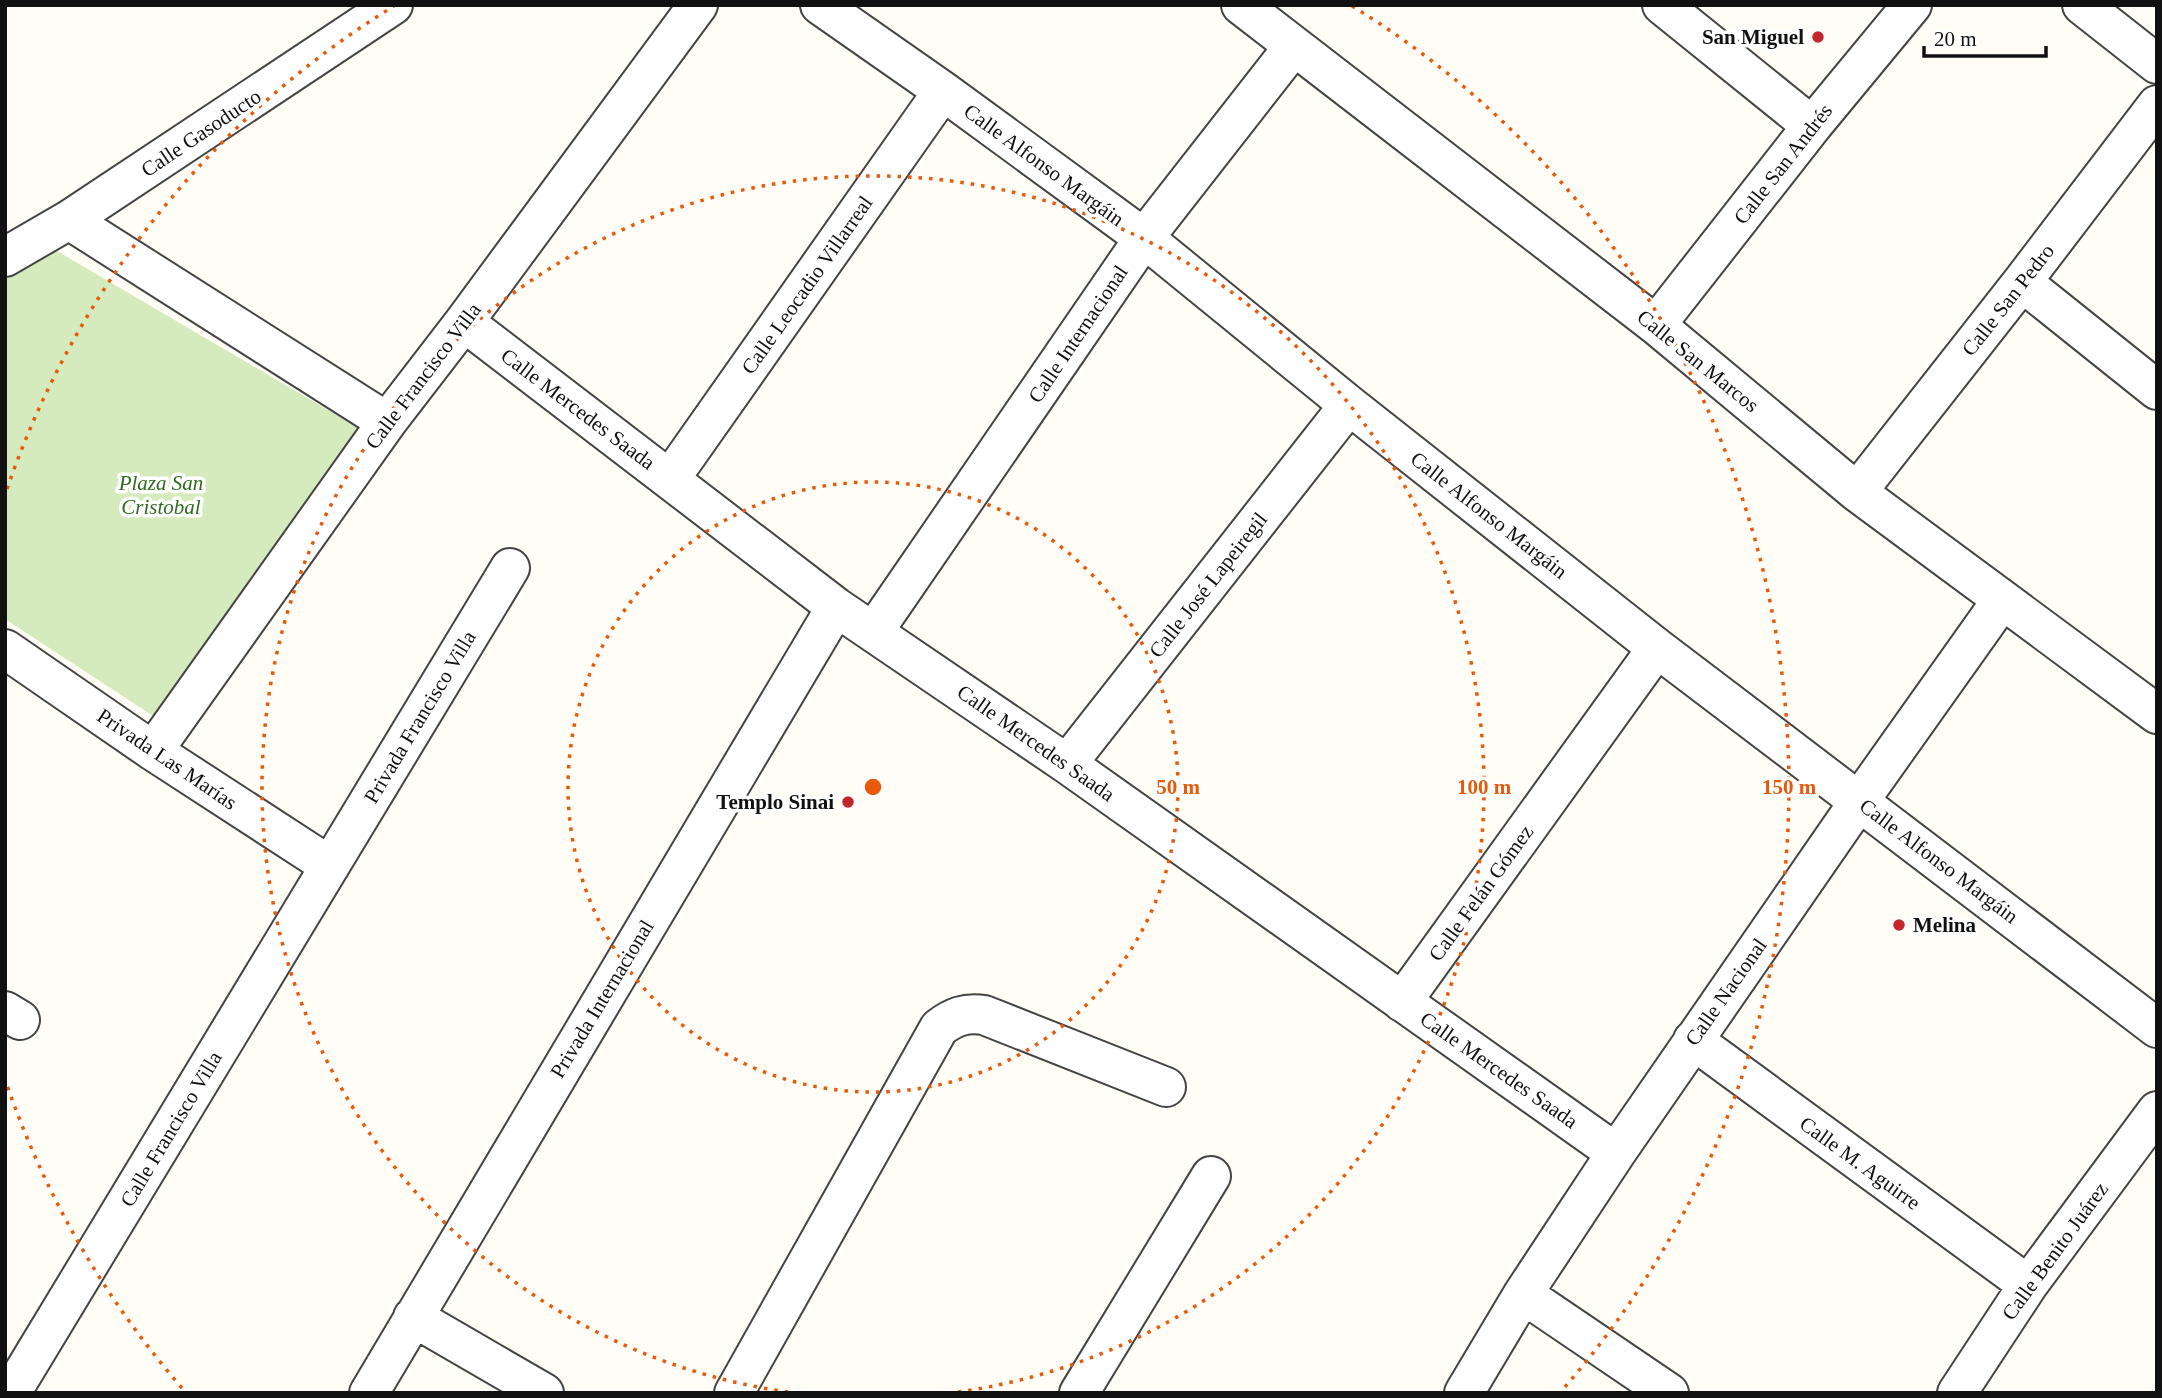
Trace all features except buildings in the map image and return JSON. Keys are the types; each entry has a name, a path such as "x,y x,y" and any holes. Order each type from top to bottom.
{"street":[{"name":"Calle Gasoducto","path":"5,257 69,220 393,5"},
{"name":"Calle Francisco Villa","path":"153,751 387,422 698,5"},
{"name":"Calle Alfonso Margáin","path":"820,5 1144,238 1349,405 1657,648 2157,1028"},
{"name":"Calle San Marcos","path":"1241,5 1656,325 1857,492 2157,714"},
{"path":"1662,5 1812,126"},
{"name":"Calle San Andrés","path":"1656,325 1812,126 1912,5"},
{"path":"2082,5 2157,64"},
{"name":"Calle Internacional","path":"874,631 1144,238 1294,46"},
{"name":"Calle Leocadio Villarreal","path":"670,479 943,91"},
{"name":"Calle San Pedro","path":"1857,492 2157,105"},
{"path":"69,220 387,422"},
{"path":"2022,282 2157,390"},
{"name":"Calle Mercedes Saada","path":"464,322 836,607 1067,764 1616,1153"},
{"name":"Calle José Lapeiregil","path":"1067,764 1349,405"},
{"name":"Privada Francisco Villa","path":"330,866 510,568"},
{"name":"Calle Nacional","path":"1464,1393 1523,1294 1616,1153 2002,600"},
{"name":"Privada Internacional","path":"369,1393 836,607"},
{"name":"Calle Felán Gómez","path":"1402,1002 1657,648"},
{"name":"Privada Las Marías","path":"5,649 153,751 330,866"},
{"name":"Calle Francisco Villa","path":"11,1393 330,866"},
{"path":"734,1393 939,1028 950,1019 973,1014 984,1016 1166,1087"},
{"name":"Calle M. Aguirre","path":"1693,1040 2028,1285"},
{"name":"Calle Benito Juárez","path":"1957,1393 2028,1285 2157,1111"},
{"path":"1079,1393 1211,1176"},
{"path":"1523,1294 1668,1393"},
{"path":"413,1317 544,1393"}],"green space":[{"name":"Plaza San Cristobal","path":"45,244 393,448 176,731 5,619 5,269"}],"place":[{"name":"San Miguel","path":"1818,37"},
{"name":"Templo Sinai","path":"848,802"},
{"name":"Melina","path":"1899,925"}]}
